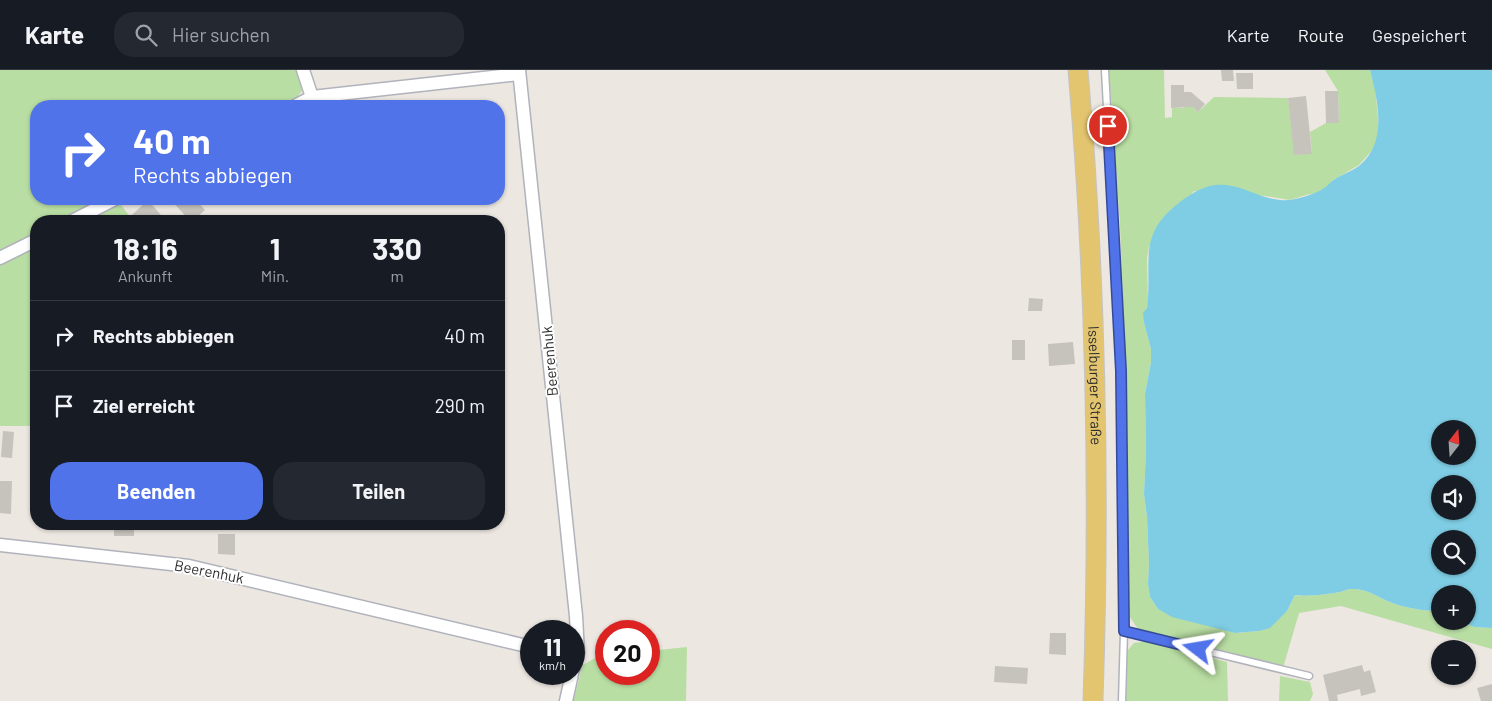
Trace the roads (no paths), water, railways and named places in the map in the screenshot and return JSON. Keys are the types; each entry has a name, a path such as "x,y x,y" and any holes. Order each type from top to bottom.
{"main road":[{"name":"Isselburger Straße","path":"1078,70 1091,275 1097,458 1097,589 1093,701"}],"street":[{"path":"303,70 312,97"},
{"path":"306,100 312,97 519,72"},
{"name":"Beerenhuk","path":"519,72 576,620"},
{"path":"84,215 103,205"},
{"path":"0,258 30,243"},
{"name":"Beerenhuk","path":"0,545 189,566 520,644"},
{"path":"566,701 570,685"}],"lane":[{"path":"1105,70 1121,371 1124,631 1122,701"},
{"path":"1124,631 1309,676"}],"water":[{"path":"1370,70 1492,70 1492,628 1476,627 1476,585 1431,585 1431,611 1401,606 1357,589 1317,595 1295,595 1287,611 1270,628 1259,631 1235,633 1172,617 1158,609 1150,597 1148,584 1147,517 1144,494 1146,451 1145,394 1151,362 1151,349 1143,313 1147,308 1148,262 1152,236 1158,224 1184,199 1204,188 1214,185 1234,186 1264,197 1280,200 1292,200 1321,190 1334,180 1359,166 1368,157 1374,146 1377,134 1378,108"}]}
